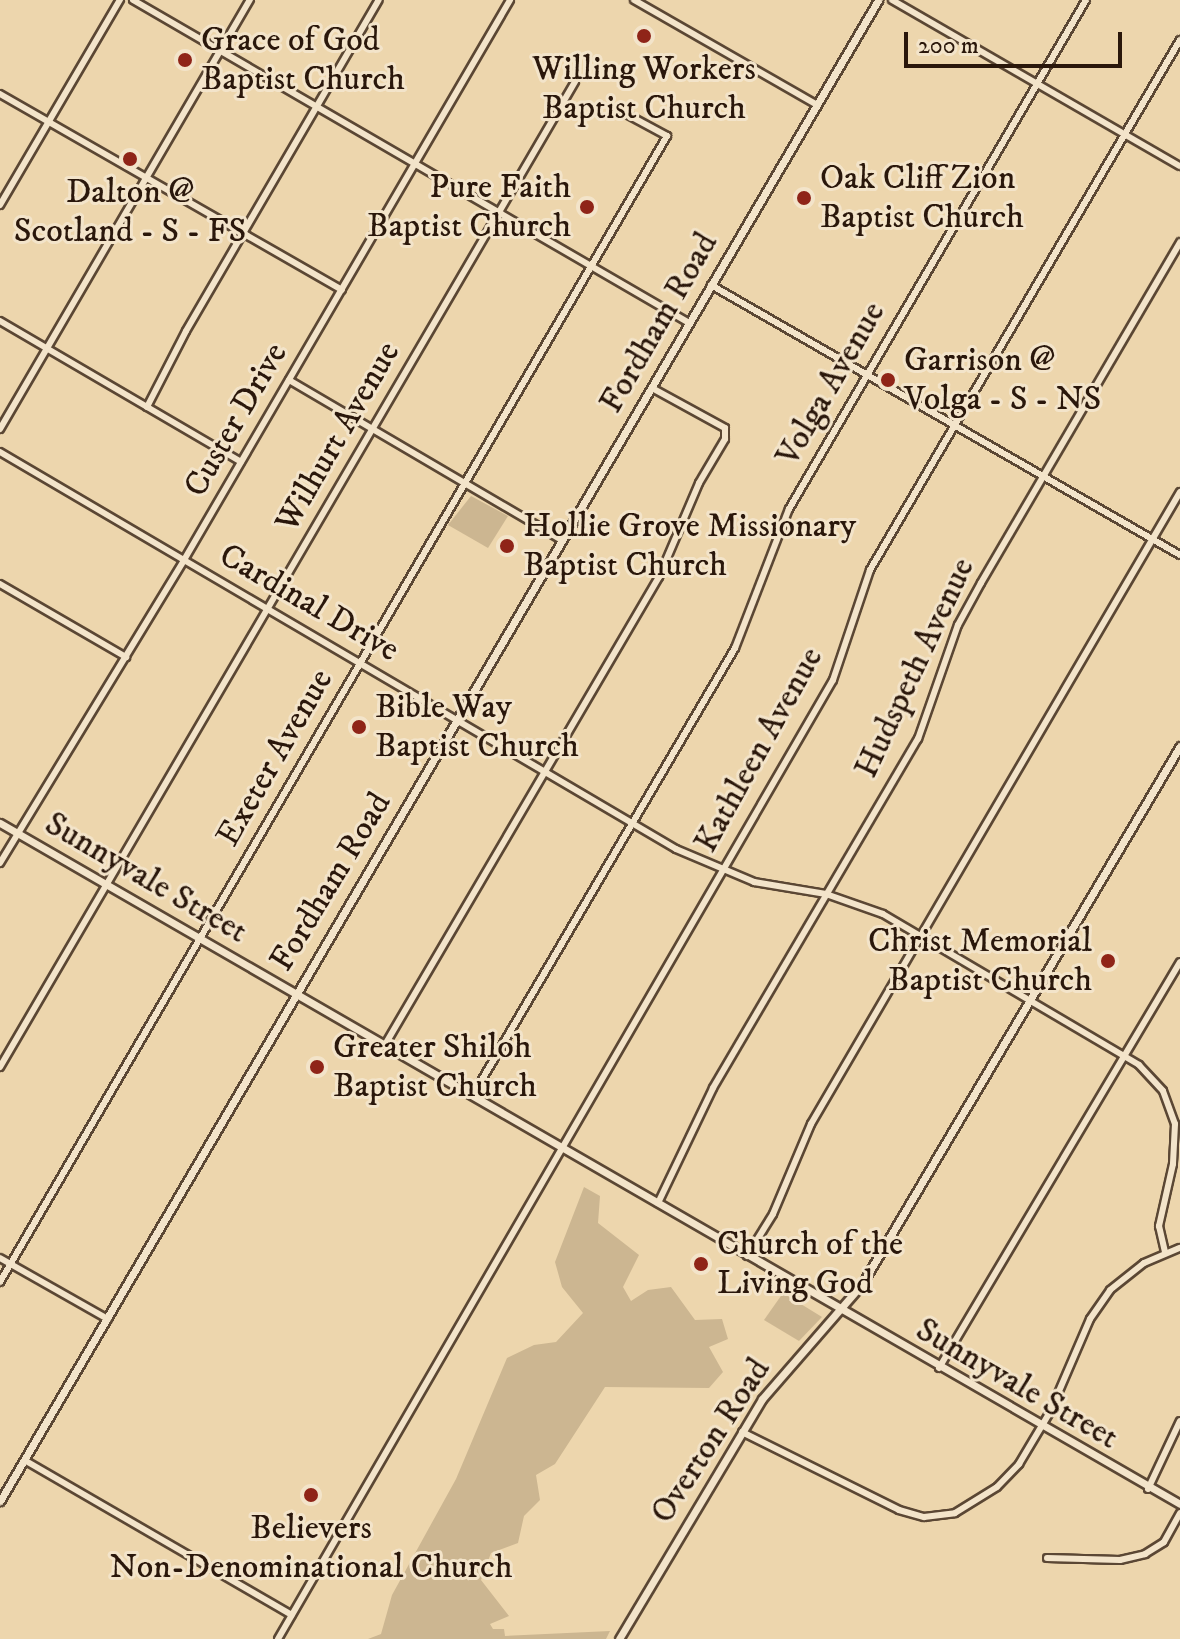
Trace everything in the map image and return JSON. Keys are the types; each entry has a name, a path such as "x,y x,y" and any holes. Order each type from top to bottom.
{"street":[{"path":"0,205 120,0"},
{"path":"133,0 689,323"},
{"path":"0,429 250,0"},
{"path":"147,407 242,233 379,0"},
{"name":"Custer Drive","path":"0,863 184,560 510,0"},
{"path":"634,0 817,105"},
{"name":"Fordham Road","path":"0,1501 878,0"},
{"path":"892,0 1180,166"},
{"name":"Volga Avenue","path":"473,1095 744,631 782,523 1086,0"},
{"name":"Kathleen Avenue","path":"278,1639 565,1149 833,680 870,570 1180,40"},
{"name":"Wilhurt Avenue","path":"0,1067 575,82"},
{"path":"0,94 342,290"},
{"name":"Exeter Avenue","path":"0,1282 667,136 628,115"},
{"name":"Hudspeth Avenue","path":"658,1203 713,1088 918,739 958,625 1180,242"},
{"path":"711,285 1180,555"},
{"path":"0,321 241,462"},
{"path":"289,380 562,540"},
{"path":"386,1043 659,577 699,483 725,439 725,428 652,388"},
{"name":"Cardinal Drive","path":"0,452 632,823 722,871 771,886 826,894 875,910 1124,1056 1154,1078 1175,1124 1173,1164 1159,1226 1165,1253"},
{"path":"747,1256 773,1214 811,1124 1180,492"},
{"path":"0,584 126,657"},
{"name":"Overton Road","path":"619,1639 774,1382 840,1312 1180,746"},
{"name":"Sunnyvale Street","path":"0,823 386,1043 840,1312 1148,1489 1180,1504"},
{"path":"939,1368 1180,962"},
{"path":"742,1432 899,1510 924,1517 955,1513 997,1487 1019,1464 1041,1428 1100,1302 1124,1277 1165,1253 1180,1248"},
{"path":"0,1258 108,1319"},
{"path":"1148,1489 1180,1421"},
{"path":"26,1461 292,1615"},
{"path":"1047,1558 1120,1560 1145,1554 1164,1542 1180,1513"}],"shaded area":[{"path":"471,496 508,516 488,548 448,525"},
{"path":"584,1187 600,1196 598,1223 639,1255 623,1287 631,1301 648,1290 671,1287 695,1320 722,1319 728,1339 709,1347 723,1372 709,1388 605,1387 555,1464 536,1475 540,1500 524,1516 518,1543 491,1553 481,1580 509,1616 490,1624 493,1629 504,1629 505,1636 610,1631 606,1639 368,1639 381,1634 392,1595 456,1479 507,1358 534,1345 556,1342 583,1313 562,1287 555,1262"},
{"path":"783,1293 822,1317 799,1341 764,1320"}],"place":[{"name":"Willing Workers Baptist Church","path":"644,36"},
{"name":"Grace of God Baptist Church","path":"185,60"},
{"name":"Dalton @ Scotland - S - FS","path":"130,159"},
{"name":"Oak Cliff Zion Baptist Church","path":"804,198"},
{"name":"Pure Faith Baptist Church","path":"587,207"},
{"name":"Garrison @ Volga - S - NS","path":"888,380"},
{"name":"Hollie Grove Missionary Baptist Church","path":"507,546"},
{"name":"Bible Way Baptist Church","path":"359,727"},
{"name":"Christ Memorial Baptist Church","path":"1108,961"},
{"name":"Greater Shiloh Baptist Church","path":"317,1067"},
{"name":"Church of the Living God","path":"701,1264"},
{"name":"Believers Non-Denominational Church","path":"311,1495"}]}
